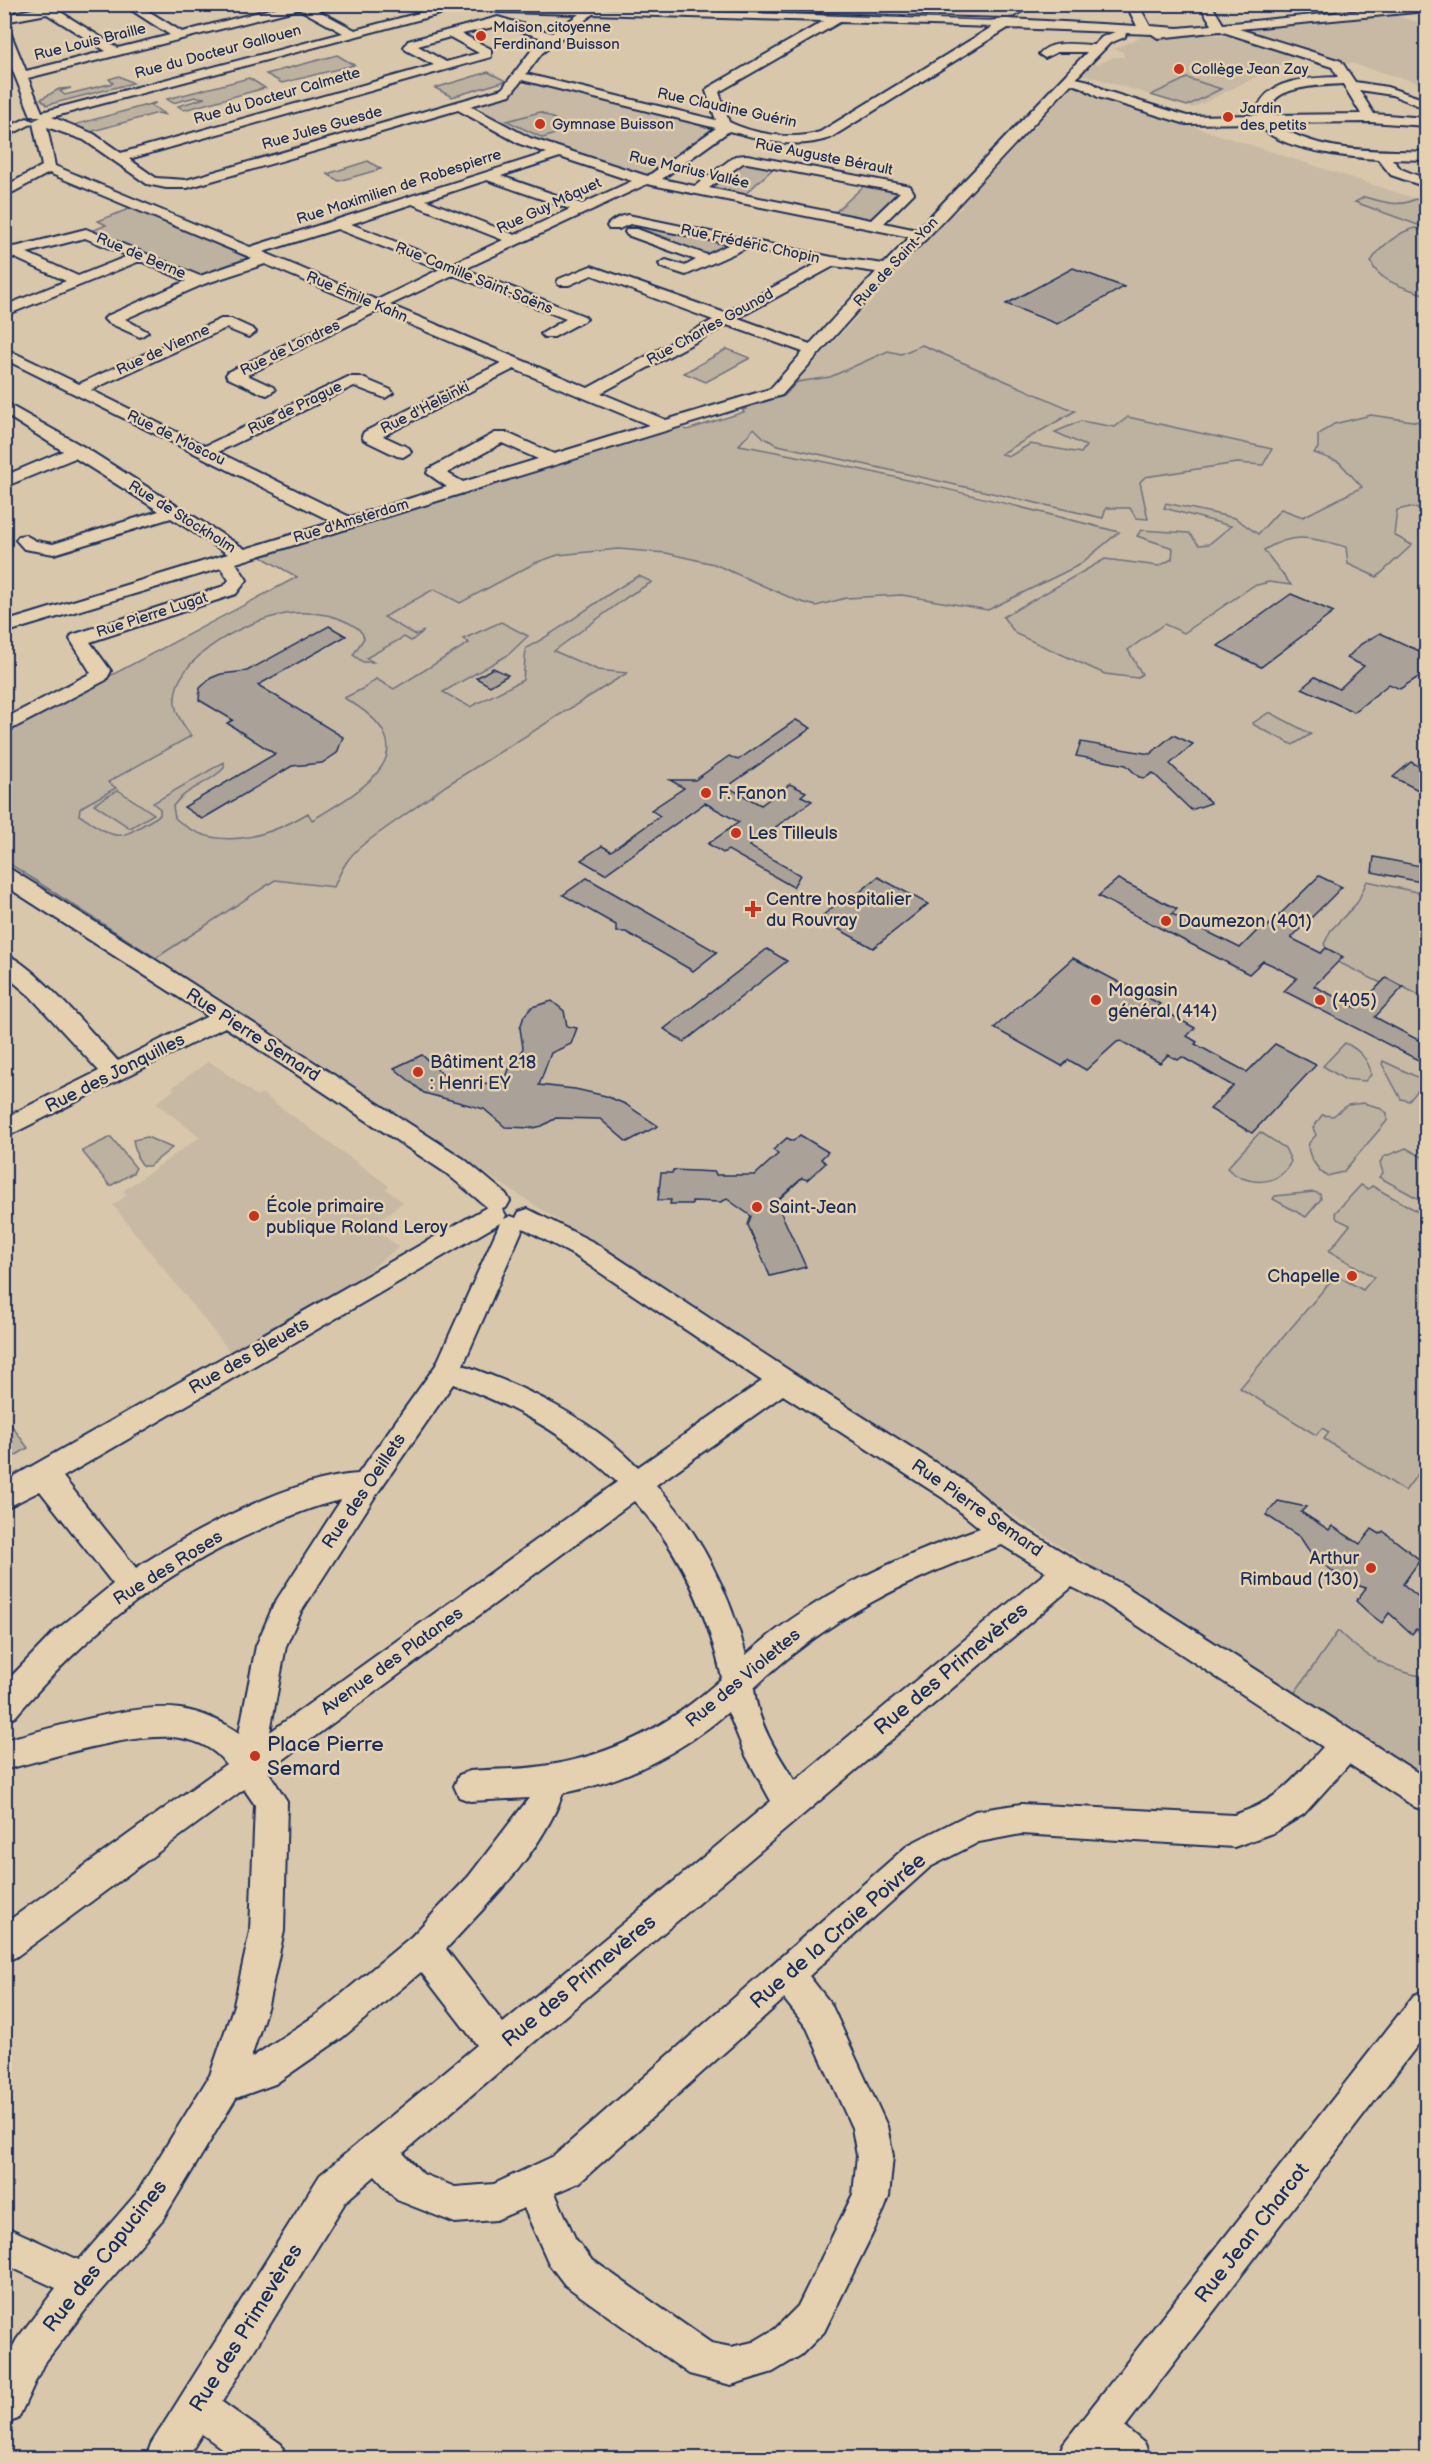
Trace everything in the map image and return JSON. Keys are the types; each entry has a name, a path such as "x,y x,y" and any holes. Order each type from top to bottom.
{"street":[{"path":"4,19 73,4"},
{"path":"128,4 180,36"},
{"name":"Rue du Docteur Gallouen","path":"37,118 468,4"},
{"path":"479,4 498,8 732,7 842,12"},
{"path":"1132,4 1143,32"},
{"path":"1205,4 1219,27 1337,64 1370,118"},
{"path":"301,5 353,34"},
{"name":"Rue Louis Braille","path":"21,76 301,5"},
{"path":"636,7 923,14 1006,23 1033,22 1082,26 1110,35"},
{"path":"1046,54 1054,48 1110,35 1219,27 1291,15 1363,8 1426,7"},
{"name":"Rue Jules Guesde","path":"37,118 89,137 152,181 187,184 506,92 538,50 586,8"},
{"path":"49,9 116,52"},
{"path":"224,9 244,20"},
{"path":"724,125 712,91 842,12"},
{"path":"445,66 410,46 451,33 503,21 554,38"},
{"path":"396,23 428,40"},
{"name":"Rue Claudine Guérin","path":"519,76 786,140 810,140 825,135 1006,23"},
{"path":"4,32 37,118 48,168 27,178 4,194"},
{"name":"Rue du Docteur Calmette","path":"118,158 487,54 451,33"},
{"name":"Rue de Saint-Yon","path":"665,426 776,392 887,269 922,235 1110,35"},
{"path":"1068,80 1085,84 1102,94 1186,120 1268,121 1370,118 1426,122"},
{"path":"1422,103 1412,97 1384,89 1320,81 1283,89 1266,103 1264,109 1268,121 1266,124 1276,132 1310,146 1357,156 1426,156"},
{"name":"Rue Marius Vallée","path":"460,106 525,141 647,181 922,235"},
{"path":"9,116 37,118"},
{"path":"4,134 37,118"},
{"name":"Rue Guy Môquet","path":"377,306 580,210 647,181 664,172 724,125"},
{"name":"Rue Maximilien de Robespierre","path":"249,252 559,153"},
{"path":"1383,157 1396,172 1426,183"},
{"name":"Rue Auguste Bérault","path":"697,191 740,159 904,189 907,193 874,225"},
{"path":"743,199 781,165"},
{"name":"Rue Émile Kahn","path":"48,168 665,426"},
{"path":"488,176 708,260"},
{"path":"828,216 865,181"},
{"path":"413,200 516,240"},
{"name":"Rue Frédéric Chopin","path":"605,222 628,219 832,261 887,269"},
{"name":"Rue Camille Saint-Saëns","path":"339,224 579,319 549,334"},
{"name":"Rue de Berne","path":"9,250 86,233 199,281"},
{"path":"666,264 686,271 746,242"},
{"path":"9,250 77,281"},
{"path":"5,311 140,255"},
{"path":"140,332 112,319 199,281 266,259"},
{"name":"Rue Charles Gounod","path":"588,394 832,261"},
{"path":"564,282 591,270 814,351"},
{"name":"Rue de Londres","path":"267,390 234,375 377,306"},
{"name":"Rue de Vienne","path":"78,390 226,322 248,332"},
{"name":"Rue de Moscou","path":"4,353 347,522"},
{"name":"Rue d'Helsinki","path":"403,452 370,436 513,363"},
{"name":"Rue de Prague","path":"205,452 354,380 385,393"},
{"name":"Rue de Stockholm","path":"4,407 174,512 232,557"},
{"name":"Rue d'Amsterdam","path":"232,557 665,426"},
{"path":"461,488 435,473 501,437 553,460"},
{"path":"4,482 78,451"},
{"path":"25,540 30,545 54,549 174,512"},
{"name":"Rue de Stockholm","path":"4,628 232,557"},
{"name":"Rue Pierre Lugat","path":"4,727 99,676 101,671 79,639 230,590 238,579 232,557"},
{"name":"Rue Pierre Semard","path":"4,875 454,1166 507,1215 586,1250 783,1381 953,1489 1005,1533 1069,1571 1112,1593 1426,1796"},
{"path":"4,961 38,990 115,1073"},
{"name":"Rue des Jonquilles","path":"4,1129 225,1017"},
{"name":"Rue des Oeillets","path":"248,1766 265,1687 271,1646 289,1604 366,1486 447,1371 507,1215"},
{"name":"Rue des Bleuets","path":"4,1497 507,1215"},
{"path":"447,1371 493,1387 543,1411 579,1434 636,1484 670,1522 699,1566 720,1618 738,1683 741,1705 758,1747 790,1803"},
{"name":"Avenue des Platanes","path":"4,1945 636,1484 783,1381"},
{"path":"44,1475 133,1587"},
{"name":"Rue des Roses","path":"4,1707 39,1666 86,1622 180,1556 233,1528 289,1503 347,1486 366,1486"},
{"name":"Rue des Violettes","path":"470,1786 552,1780 608,1765 657,1743 690,1724 798,1631 847,1599 931,1559 1005,1533"},
{"name":"Rue des Primevères","path":"165,2458 333,2188 1069,1571"},
{"name":"Rue des Capucines","path":"4,1755 130,1725 179,1723 214,1733 231,1745 271,1801 267,1931 251,2005 225,2084 150,2206 84,2282 30,2352 4,2405"},
{"name":"Rue de la Craie Poivrée","path":"377,2151 410,2187 455,2205 496,2202 567,2169 919,1856 975,1827 1021,1819 1234,1831 1264,1821 1293,1803 1346,1744"},
{"path":"225,2084 263,2072 331,2025 424,1948 481,1887 520,1839 540,1810 552,1780"},
{"path":"424,1948 500,2048"},
{"path":"532,2186 562,2251 578,2272 703,2360 731,2366 760,2360 789,2342 811,2319 871,2197 875,2156 869,2126 819,2016 787,1975"},
{"name":"Rue Jean Charcot","path":"1088,2444 1426,2007"},
{"path":"4,2244 84,2282"},
{"path":"197,2407 267,2458"},
{"path":"1088,2444 1131,2458"}],"shaded area":[{"path":"1383,13 1426,24 1426,85 1350,63 1344,66 1234,28"},
{"name":"Collège Jean Zay","path":"1204,31 1218,36 1233,36 1301,55 1193,108 1082,74 1093,63 1098,64 1114,57 1124,57 1123,52 1114,49 1141,37"},
{"path":"337,55 354,65 282,83 266,74"},
{"path":"488,72 506,81 452,97 435,88"},
{"path":"119,76 133,83 47,105 41,99 59,89 71,88 60,91 65,95 113,83 109,79"},
{"path":"249,78 265,88 184,110 178,106 205,98 195,97 173,103 167,99"},
{"path":"1187,78 1221,89 1187,106 1151,95"},
{"path":"540,83 719,128 652,176 528,138 484,114 479,104 512,94 519,86"},
{"name":"Centre hospitalier du Rouvray","path":"1072,87 1426,202 1426,1780 933,1464 5,861 4,732 297,577 258,555 671,429 738,445 954,212 963,207 960,206"},
{"path":"156,103 151,105 166,115 158,113 93,131 94,134 70,126"},
{"name":"Gymnase Buisson","path":"540,112 573,128 543,138 507,121"},
{"path":"741,160 776,166 742,197 704,189"},
{"path":"368,161 381,169 339,181 327,174"},
{"path":"867,183 902,190 872,222 833,214"},
{"path":"1364,197 1390,203 1403,203 1415,199 1426,202 1426,228 1355,202"},
{"path":"131,208 253,260 198,278 90,232 106,225 98,221"},
{"path":"629,223 735,243 709,256 668,242 671,239 644,230 639,232 626,225"},
{"path":"1415,228 1426,231 1426,295 1387,280 1380,275 1371,262 1390,241"},
{"path":"922,345 1075,411 1001,454 1010,456 1030,444 1081,453 1086,446 1055,432 1081,421 1115,427 1128,417 1272,449 1263,465 1237,463 1145,477 1140,482 1148,519 1136,518 1130,508 1106,508 1103,518 778,445 764,438 754,428 739,445 882,474 1119,532 1079,565 988,610 902,595 846,598 816,606 798,601 714,564 666,553 618,549 558,555 535,563 460,603 434,589 384,617 415,635 424,631 411,641 404,637 366,658 373,662 363,662 353,655 364,638 363,635 356,627 336,618 316,613 295,613 259,621 218,641 186,669 177,686 175,703 179,716 191,736 108,782 116,788 85,805 80,809 79,815 112,834 126,834 160,815 160,809 153,803 224,762 224,768 184,795 173,806 175,818 190,829 207,836 224,839 241,838 276,829 308,813 312,820 353,794 370,780 382,765 388,750 384,734 370,716 344,698 376,679 394,689 469,643 463,639 501,622 528,636 508,655 443,692 470,707 523,680 526,648 639,576 652,582 630,595 554,651 598,670 627,673 447,785 365,843 346,863 334,887 275,880 156,958 5,861 4,732 297,577 258,555 681,426 687,430 744,412 742,410 746,409 744,407 784,396 797,382 830,377 888,351 901,354"},
{"path":"727,349 750,358 706,382 684,373"},
{"path":"1371,415 1426,423 1426,477 1424,479 1426,479 1426,511 1410,507 1397,510 1394,535 1412,545 1377,577 1348,564 1346,547 1304,538 1294,538 1275,544 1264,550 1291,585 1269,582 1253,586 1184,633 1164,624 1128,650 1142,674 1137,678 1105,674 1016,634 1003,617 1105,559 1159,566 1172,559 1173,548 1137,536 1141,530 1189,533 1199,545 1209,544 1231,526 1164,508 1166,503 1235,518 1258,534 1281,509 1303,517 1362,487 1339,462 1314,453 1318,448 1318,435 1334,424"},
{"path":"1268,713 1311,734 1293,745 1254,725 1253,723"},
{"path":"118,790 154,814 130,828 94,804"},
{"path":"1367,881 1426,894 1426,999 1386,978 1381,983 1338,962 1343,957 1326,948 1324,944 1331,930 1357,903"},
{"path":"1345,1043 1359,1052 1366,1060 1371,1075 1365,1081 1344,1079 1323,1066"},
{"name":"École primaire publique Roland Leroy","path":"209,1061 257,1096 261,1093 370,1172 389,1186 386,1189 403,1202 372,1227 399,1247 359,1278 231,1353 113,1205 127,1195 123,1191 200,1137 156,1103 174,1090 172,1088"},
{"path":"1383,1061 1426,1081 1409,1101 1401,1099 1382,1064"},
{"path":"1363,1103 1378,1107 1387,1113 1387,1121 1343,1172 1327,1176 1317,1166 1309,1152 1309,1143 1316,1135 1313,1128 1322,1115 1333,1116 1348,1105"},
{"path":"1260,1132 1285,1148 1291,1161 1279,1176 1270,1180 1252,1181 1234,1174 1227,1168"},
{"path":"111,1137 136,1168 133,1173 110,1186 82,1151"},
{"path":"147,1137 172,1148 149,1166 143,1166 137,1157 133,1140"},
{"path":"1406,1148 1426,1159 1426,1203 1379,1177 1383,1173 1380,1163 1383,1157"},
{"path":"1361,1185 1368,1189 1372,1186 1426,1216 1426,1463 1405,1491 1324,1439 1329,1432 1322,1428 1316,1435 1240,1388 1336,1275 1363,1290 1374,1277 1329,1251 1350,1225 1337,1219 1335,1213"},
{"path":"1314,1192 1320,1194 1321,1199 1306,1217 1273,1199 1275,1196"},
{"path":"4,1415 28,1448 5,1462 4,1462"},
{"path":"1338,1631 1367,1655 1390,1667 1414,1675 1426,1676 1426,1780 1293,1695"}],"building":[{"path":"1073,268 1124,287 1057,324 1006,304"},
{"path":"1291,594 1334,612 1261,667 1218,646"},
{"path":"329,626 346,636 258,685 343,737 337,753 322,763 292,766 202,819 184,807 275,754 227,723 233,720 199,700 200,688 211,678 221,674 247,671"},
{"path":"1380,633 1426,654 1426,672 1400,689 1389,684 1354,712 1302,688 1315,677 1339,689 1364,666 1347,658 1361,644"},
{"path":"493,668 508,675 490,686 476,678"},
{"path":"796,720 811,728 727,787 761,805 790,784 806,792 801,796 812,801 749,846 800,875 793,887 728,850 723,853 708,844 739,822 705,803 605,874 581,860 602,846 611,851 660,816 651,810 684,788 670,780 695,780 729,756 738,760"},
{"path":"1173,735 1193,744 1170,764 1211,803 1191,810 1153,773 1145,778 1139,777 1126,765 1076,756 1081,742 1150,754"},
{"path":"1411,762 1426,770 1426,794 1393,777"},
{"path":"1374,857 1426,867 1426,883 1372,872"},
{"path":"1319,876 1342,887 1291,938 1321,953 1326,948 1343,957 1314,986 1357,1008 1386,978 1403,987 1375,1017 1418,1040 1426,1032 1426,1064 1284,991 1297,978 1272,965 1263,961 1249,974 1098,896 1118,879 1177,909 1172,914 1240,948 1260,928 1264,930"},
{"path":"878,877 928,904 873,948 833,926 835,923 822,916 850,893 855,896"},
{"path":"587,878 717,952 693,971 626,932 616,932 616,925 563,895"},
{"path":"767,949 787,961 684,1042 664,1029"},
{"path":"1073,958 1160,1004 1157,1007 1195,1028 1187,1036 1197,1042 1195,1044 1247,1072 1275,1044 1316,1065 1252,1133 1210,1109 1233,1086 1182,1057 1178,1060 1168,1055 1160,1063 1121,1041 1086,1070 1069,1060 1062,1066 994,1028"},
{"name":"Bâtiment 218 : Henri EY","path":"552,1001 564,1011 567,1026 577,1028 571,1044 551,1053 539,1085 575,1089 606,1096 625,1104 658,1126 627,1142 600,1119 556,1118 533,1128 505,1127 484,1109 424,1093 394,1068 422,1055 453,1084 504,1083 512,1061 518,1062 523,1048 520,1028 524,1016 532,1007"},
{"name":"Saint-Jean","path":"800,1135 828,1152 821,1159 826,1163 807,1180 802,1178 776,1202 806,1267 770,1276 748,1225 751,1216 727,1199 721,1202 692,1201 692,1204 670,1204 671,1200 658,1200 661,1173 672,1173 673,1170 715,1172 716,1175 755,1175 778,1154 773,1150 787,1138 793,1141"},
{"name":"Arthur Rimbaud (130)","path":"1278,1501 1306,1507 1301,1512 1329,1530 1332,1526 1360,1544 1372,1529 1380,1534 1383,1531 1420,1560 1403,1584 1426,1603 1426,1635 1416,1629 1412,1634 1389,1613 1382,1623 1369,1613 1356,1601 1366,1588 1331,1577 1334,1572 1314,1558 1300,1537 1266,1515"}],"tram line":[{"path":"491,4 990,20 1014,17 1027,10 1028,4"}],"place":[{"name":"Maison citoyenne Ferdinand Buisson","path":"481,36"},
{"name":"Collège Jean Zay","path":"1179,69"},
{"name":"Jardin des petits","path":"1228,117"},
{"name":"Gymnase Buisson","path":"540,124"},
{"name":"F. Fanon","path":"706,793"},
{"name":"Les Tilleuls","path":"736,833"},
{"name":"Centre hospitalier du Rouvray","path":"753,909"},
{"name":"Daumezon (401)","path":"1166,921"},
{"name":"Magasin général (414)","path":"1096,1000"},
{"name":"(405)","path":"1320,1000"},
{"name":"Bâtiment 218 : Henri EY","path":"418,1072"},
{"name":"Saint-Jean","path":"757,1207"},
{"name":"École primaire publique Roland Leroy","path":"254,1216"},
{"name":"Chapelle","path":"1352,1276"},
{"name":"Arthur Rimbaud (130)","path":"1371,1568"},
{"name":"Place Pierre Semard","path":"255,1756"}]}
